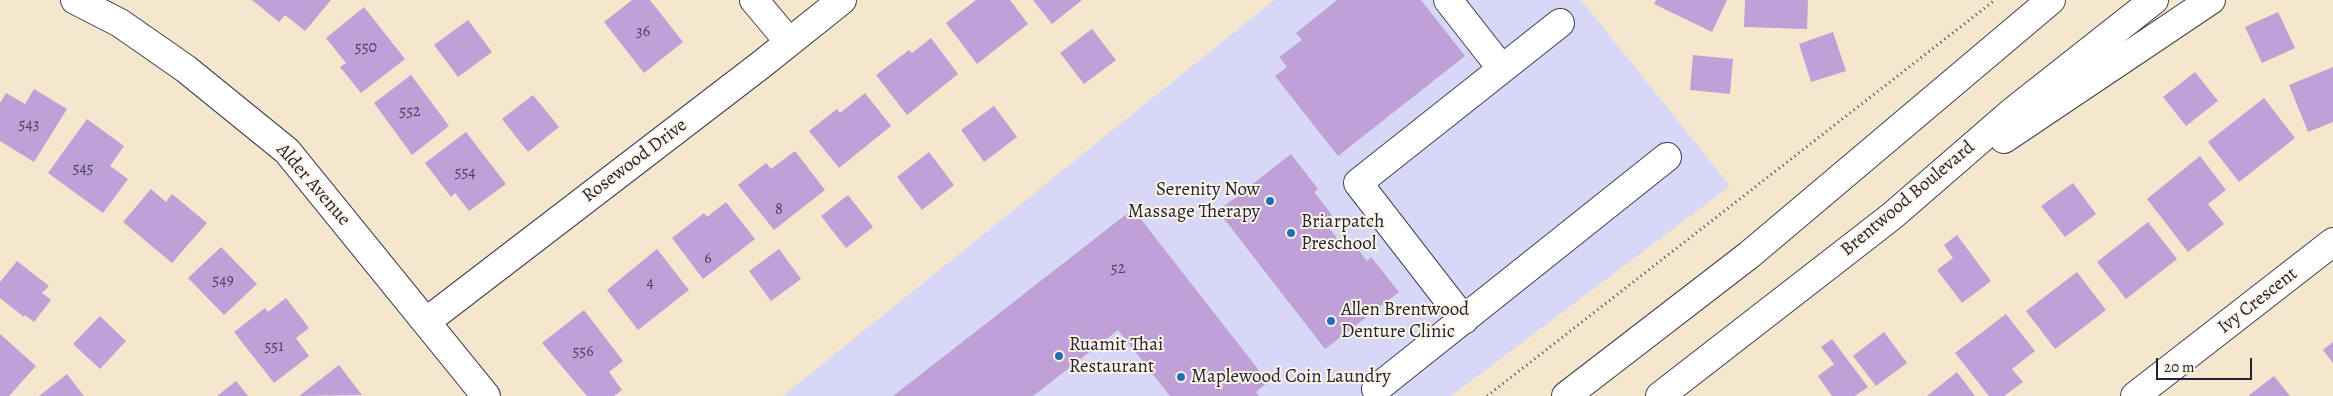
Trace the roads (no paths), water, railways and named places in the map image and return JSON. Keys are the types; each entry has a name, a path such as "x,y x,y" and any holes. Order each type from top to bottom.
{"main road":[{"name":"Alder Avenue","path":"75,0 120,23 186,69 287,151 486,396"},
{"path":"754,0 789,42"},
{"name":"Rosewood Drive","path":"427,321 842,0"},
{"path":"1448,0 1502,69"},
{"path":"1566,396 1749,255 2052,0"},
{"name":"Brentwood Boulevard","path":"1660,396 1892,216 2012,112 2154,0"},
{"path":"1892,216 2211,0"},
{"path":"1464,320 1358,183 1560,23"},
{"path":"1376,389 1667,157"},
{"name":"Ivy Crescent","path":"2135,396 2333,242"}],"place":[{"name":"Serenity Now Massage Therapy","path":"1270,201"},
{"name":"Briarpatch Preschool","path":"1291,233"},
{"name":"Allen Brentwood Denture Clinic","path":"1331,321"},
{"name":"Ruamit Thai Restaurant","path":"1059,356"},
{"name":"Maplewood Coin Laundry","path":"1181,377"}]}
